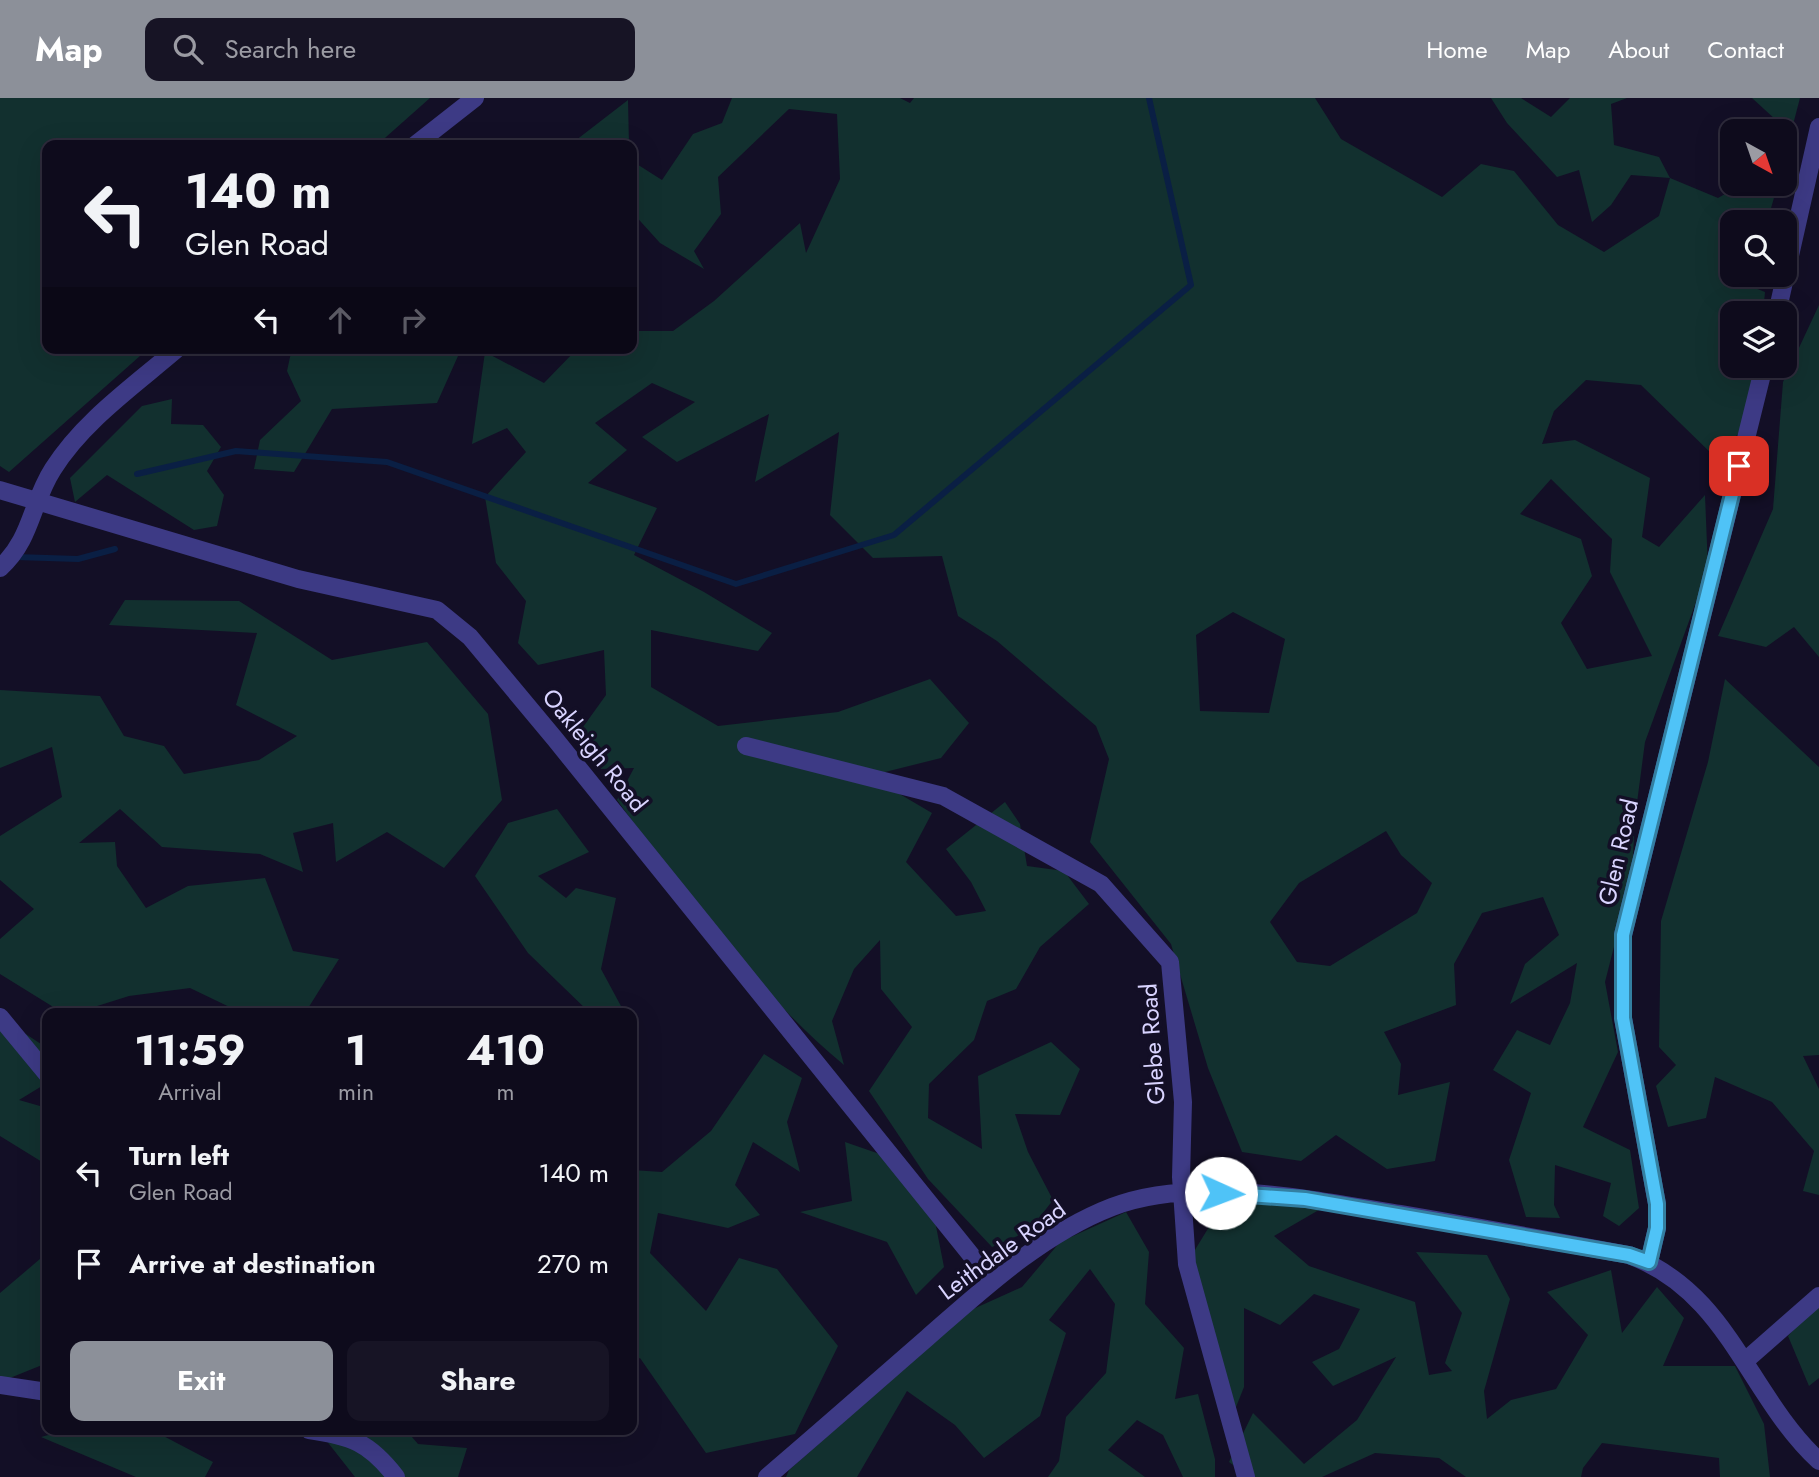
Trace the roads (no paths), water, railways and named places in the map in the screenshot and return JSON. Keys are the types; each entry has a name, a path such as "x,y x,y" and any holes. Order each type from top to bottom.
{"street":[{"path":"421,140 475,98"},
{"path":"1780,301 1819,127"},
{"path":"0,568 25,537 37,500 52,469 75,440 171,354"},
{"name":"Glen Road","path":"1649,1262 1657,1228 1657,1204 1623,1018 1623,935 1761,378"},
{"name":"Oakleigh Road","path":"0,490 298,579 437,610 470,637 555,739 992,1281"},
{"name":"Glebe Road","path":"746,746 943,796 1101,884 1170,962 1183,1102 1183,1194 1187,1264 1246,1477"},
{"path":"0,1017 42,1068"},
{"name":"Leithdale Road","path":"767,1477 992,1281 1086,1218 1142,1199 1183,1194 1240,1193 1305,1199 1507,1232 1629,1255 1649,1262"},
{"path":"1649,1262 1685,1285 1704,1304 1745,1361 1791,1433 1819,1461"},
{"path":"1745,1361 1819,1296"},
{"path":"0,1385 42,1391"},
{"path":"343,1435 377,1452 396,1477"}],"waterway":[{"path":"137,474 236,451 387,462 736,584 894,535 1191,285 1149,98"},
{"path":"16,557 78,559 115,549"}]}
